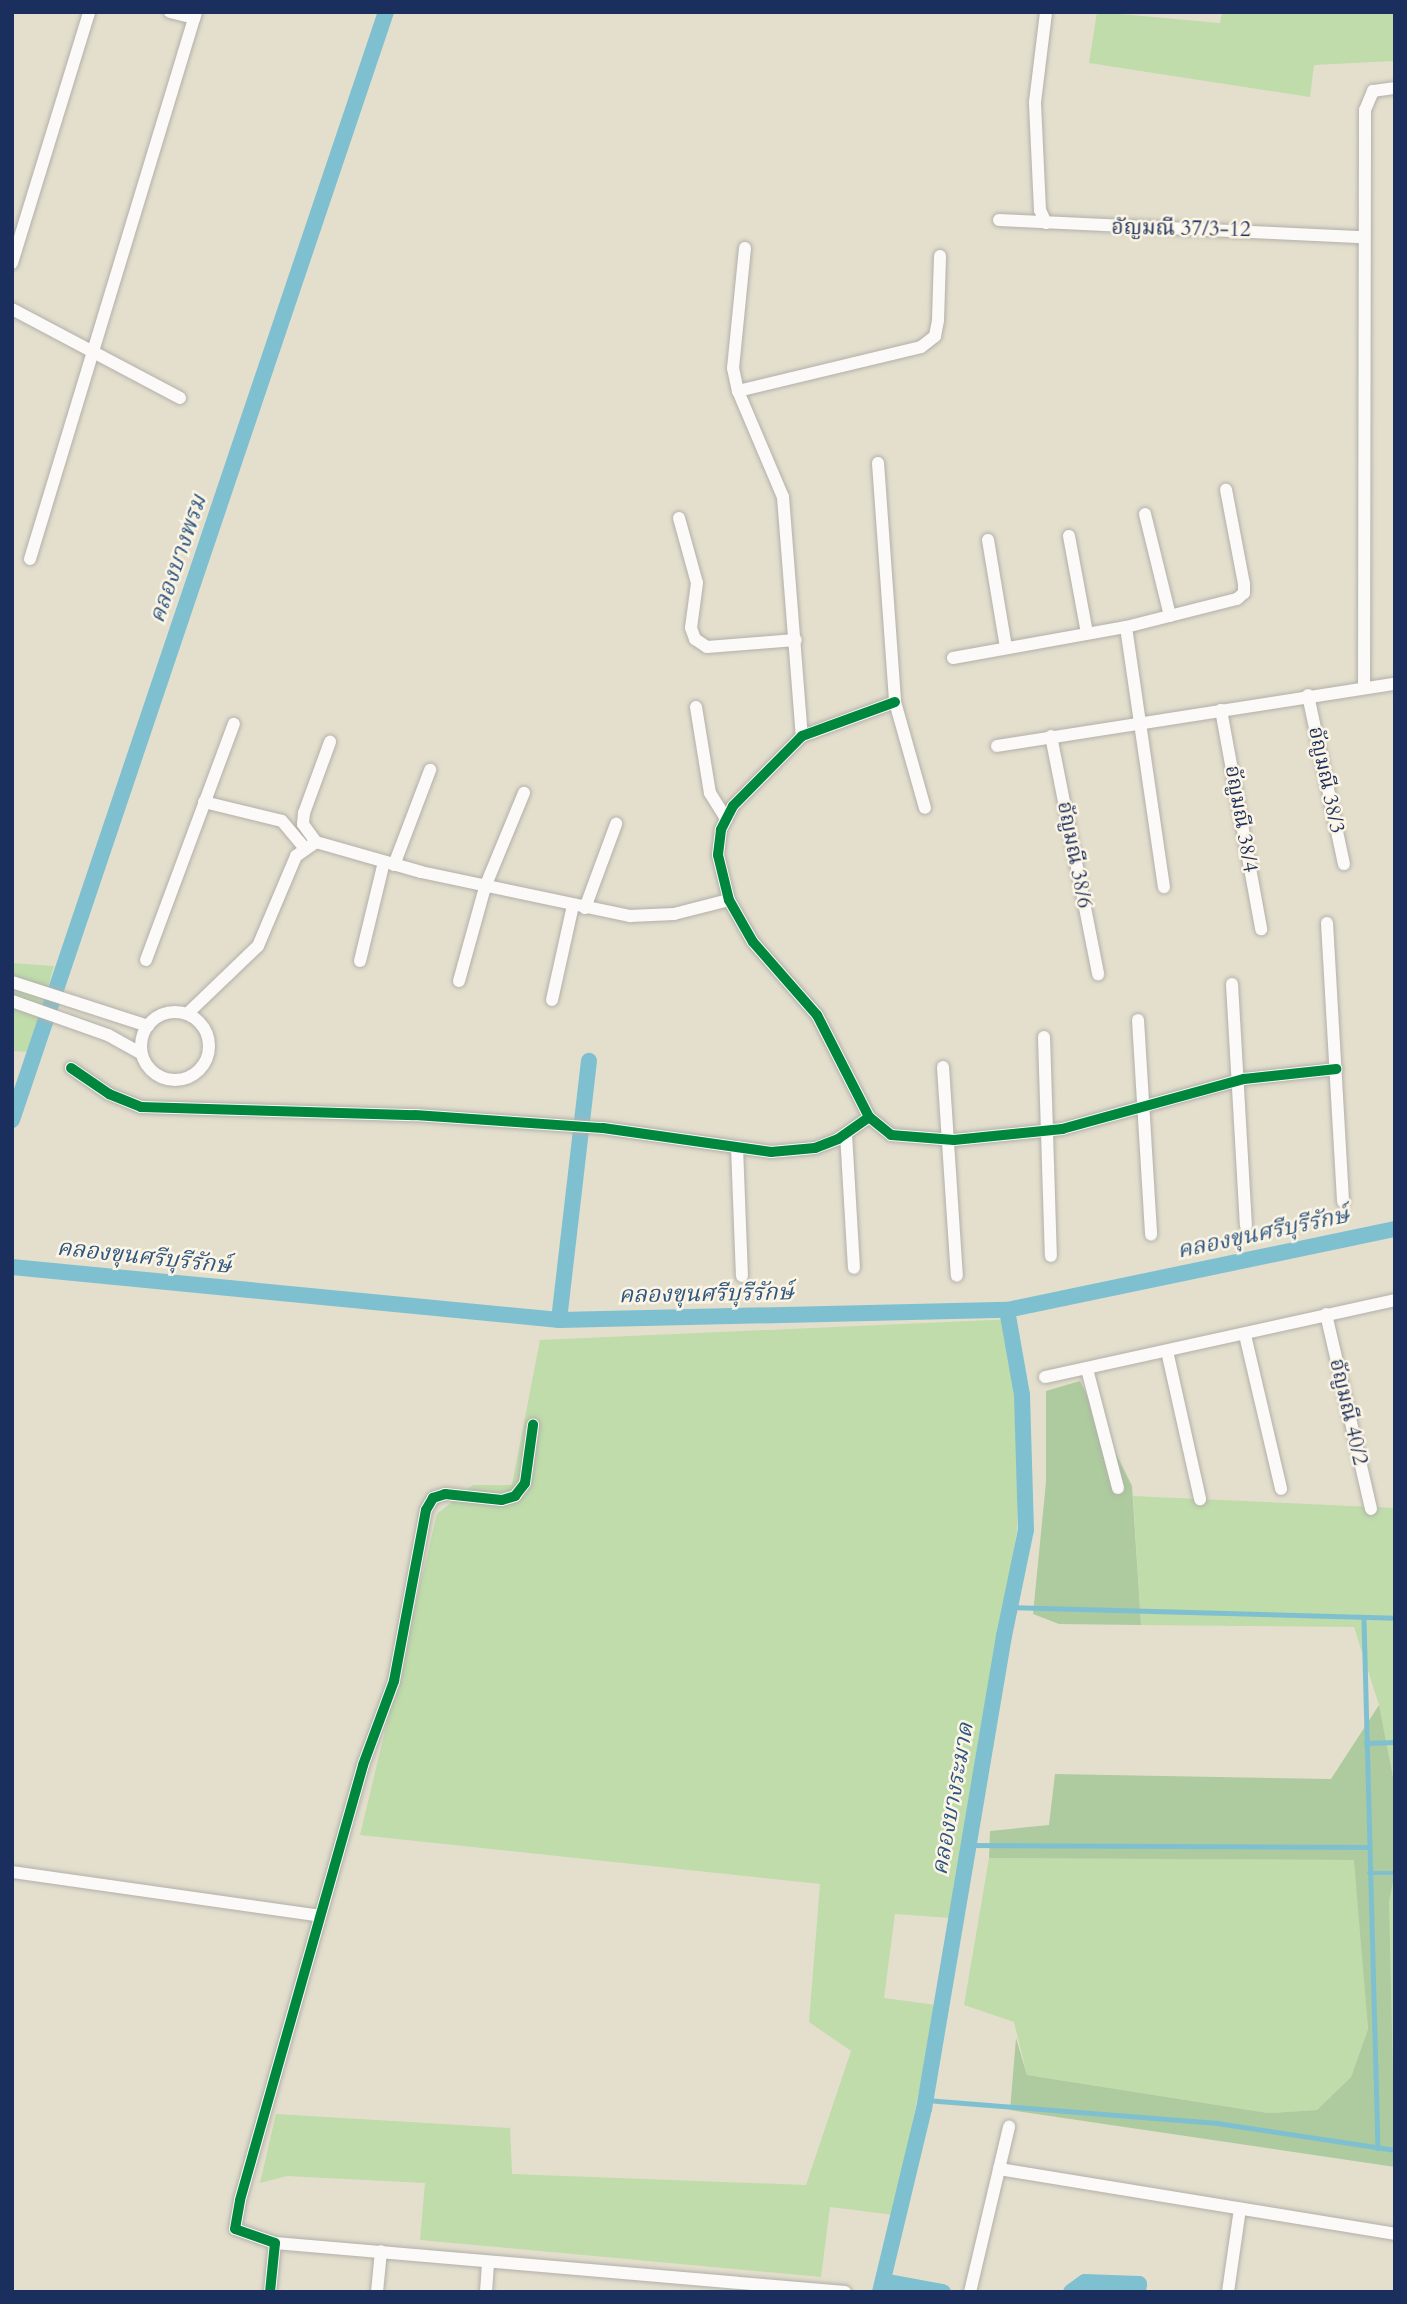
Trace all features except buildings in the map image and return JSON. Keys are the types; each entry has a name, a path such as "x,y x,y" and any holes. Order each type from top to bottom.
{"street":[{"path":"12,263 89,12"},
{"path":"30,559 195,15 170,12"},
{"path":"1046,12 1036,71 1035,102 1040,210 1046,223"},
{"path":"1364,687 1365,110 1373,92 1395,88"},
{"name":"อัญมณี 37/3-12","path":"999,220 1363,237"},
{"path":"745,248 733,368 738,391 783,497 802,736"},
{"path":"738,391 921,347 934,335 938,320 940,256"},
{"path":"12,309 180,398"},
{"path":"878,463 895,702 925,808"},
{"path":"953,658 1126,626 1237,599 1244,593 1226,490"},
{"path":"1145,514 1170,616"},
{"path":"679,518 697,583 691,628 695,639 707,647 796,640"},
{"path":"1069,536 1087,633"},
{"path":"988,540 1006,648"},
{"path":"1126,626 1138,723 1164,887"},
{"path":"997,746 1308,695 1395,684"},
{"name":"อัญมณี 38/3","path":"1308,695 1344,864"},
{"path":"895,702 802,736 733,806 726,820 719,855 729,900 753,942 817,1015 869,1117 891,1135 948,1140 1047,1131 1238,1080 1336,1069"},
{"path":"696,707 710,793 726,820"},
{"name":"อัญมณี 38/4","path":"1221,710 1261,929"},
{"path":"146,960 234,724"},
{"name":"อัญมณี 38/6","path":"1051,736 1098,974"},
{"path":"310,845 303,824 304,813 330,742"},
{"path":"360,961 389,863 430,770"},
{"path":"459,981 485,887 524,793"},
{"path":"204,802 282,821 310,845 579,907 652,915 729,900"},
{"path":"552,1000 579,907 616,824"},
{"path":"187,1014 258,946 296,856 310,845"},
{"path":"1327,923 1343,1202"},
{"path":"12,982 113,1017 148,1026"},
{"path":"1232,984 1246,1226"},
{"path":"12,1001 108,1035 141,1053 152,1073 163,1079 186,1079 196,1073 204,1064 209,1043 201,1023 187,1014 161,1014 148,1026 141,1053"},
{"path":"1138,1020 1151,1235"},
{"path":"1044,1037 1051,1256"},
{"path":"943,1067 957,1276"},
{"path":"71,1068 109,1094 141,1107 415,1115 603,1128 771,1152 815,1148 846,1134 869,1117"},
{"path":"846,1134 854,1268"},
{"path":"737,1147 742,1276"},
{"path":"1045,1377 1395,1300"},
{"name":"อัญมณี 40/2","path":"1326,1314 1371,1509"},
{"path":"1245,1335 1281,1489"},
{"path":"1167,1351 1200,1499"},
{"path":"1087,1369 1118,1489"},
{"path":"533,1425 525,1483 515,1496 502,1500 445,1494 433,1498 426,1510 394,1681 363,1765 235,2229 275,2243 381,2251 719,2288 845,2292"},
{"path":"12,1872 320,1916"},
{"path":"971,2288 1009,2127"},
{"path":"999,2169 1395,2234"},
{"path":"1228,2292 1240,2209"},
{"path":"270,2292 275,2243"},
{"path":"377,2292 381,2251"},
{"path":"486,2292 488,2263"}],"green space":[{"path":"1097,12 1220,23 1222,12 1395,12 1395,61 1314,65 1310,97 1089,63"},
{"path":"12,963 54,966 29,1052 12,1051"},
{"path":"1014,1319 1019,1433 1017,1531 951,1918 895,1914 884,1998 936,2005 894,2215 830,2207 821,2277 420,2240 425,2183 287,2176 260,2183 276,2114 510,2128 512,2174 806,2185 851,2051 809,2022 820,1884 360,1835 437,1514 473,1485 512,1485 540,1340"},
{"path":"1080,1381 1132,1486 1141,1625 1059,1624 1033,1614 1046,1482 1046,1391"},
{"path":"1133,1496 1395,1508 1395,1787 1379,1705 1354,1627 1141,1625"},
{"path":"1379,1705 1395,1787 1395,1872 1389,1902 1395,2167 1010,2110 1016,2038 1027,2075 1268,2113 1317,2110 1351,2077 1368,2029 1354,1860 989,1858 990,1831 1049,1825 1055,1774 1331,1779"},
{"path":"989,1858 1355,1860 1368,2029 1351,2077 1317,2110 1268,2113 1027,2075 1014,2022 964,2005"},
{"path":"1395,1872 1395,2098 1389,2050 1389,1902"}],"waterway":[{"name":"คลองบางพรม","path":"12,1120 386,12"},
{"path":"559,1320 589,1061"},
{"name":"คลองขุนศรีบุรีรักษ์","path":"12,1267 559,1320 1007,1310 1395,1229"},
{"name":"คลองบางระมาด","path":"880,2292 924,2109 1004,1636 1026,1530 1022,1395 1007,1310"},
{"path":"1010,1607 1395,1618"},
{"path":"1364,1620 1378,2148"},
{"path":"1366,1743 1395,1742"},
{"path":"969,1845 1368,1847"},
{"path":"1369,1873 1395,1873"},
{"path":"926,2100 1217,2123 1395,2150"},
{"path":"883,2281 943,2292"},
{"path":"1071,2292 1085,2282 1139,2284 1138,2292"}],"cycle path":[{"path":"895,702 802,736 733,806 721,830 718,855 729,900 753,942 817,1015 869,1117 891,1135 954,1140 1062,1129 1244,1079 1336,1069"},
{"path":"71,1068 109,1094 141,1107 415,1115 603,1128 771,1152 815,1148 838,1139 869,1117"},
{"path":"270,2292 275,2243 235,2229 240,2200 363,1765 394,1681 426,1510 433,1498 445,1494 502,1500 515,1496 525,1483 533,1425"}]}
